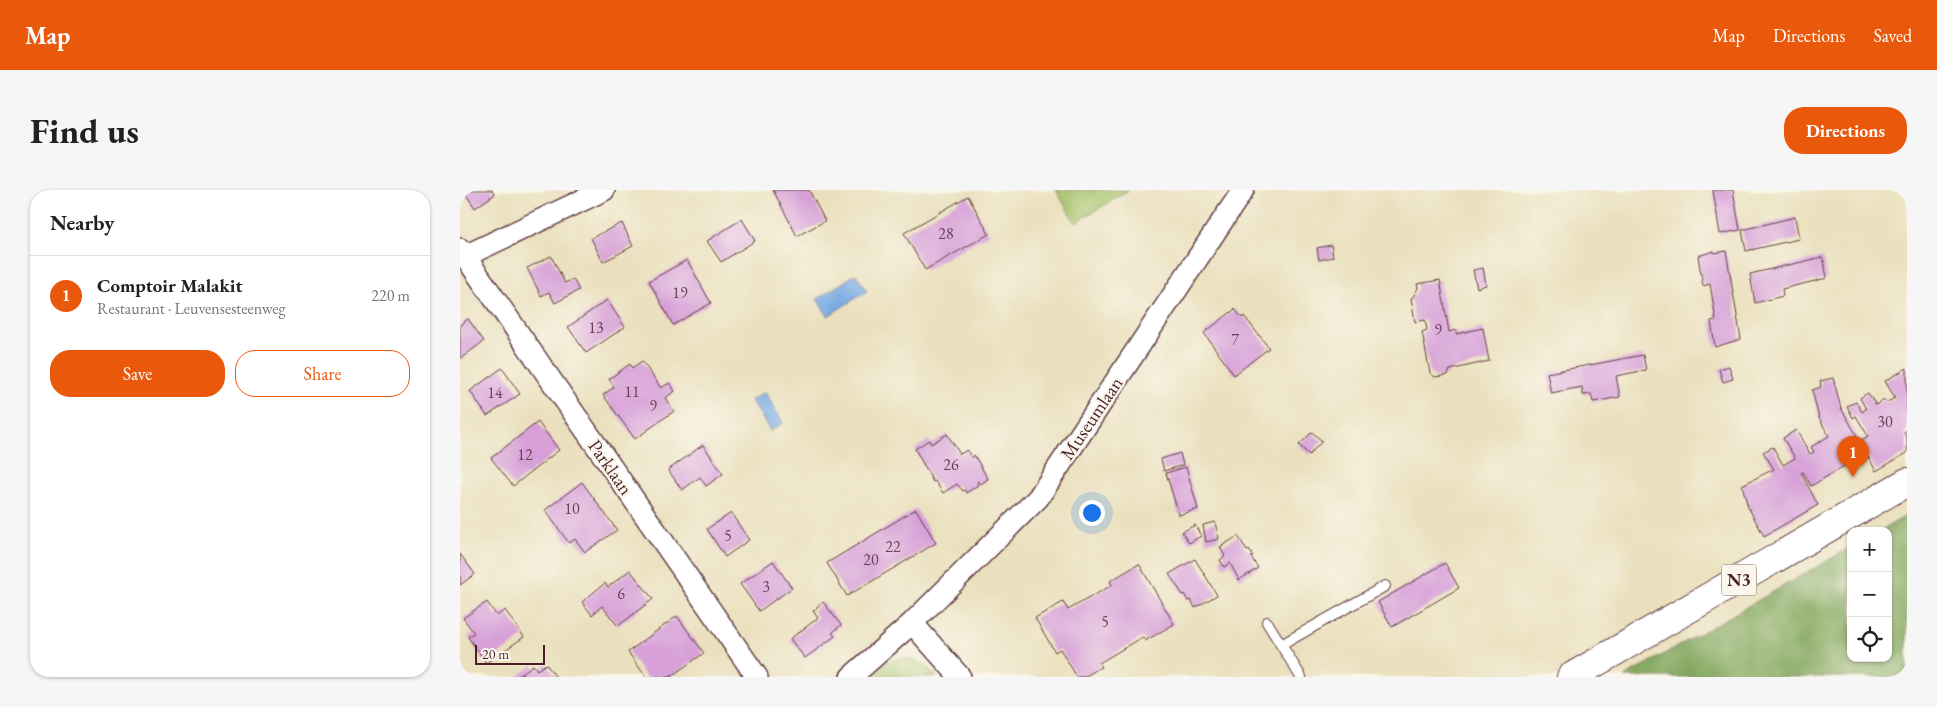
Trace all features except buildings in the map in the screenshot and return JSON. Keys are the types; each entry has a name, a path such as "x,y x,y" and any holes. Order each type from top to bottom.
{"main road":[{"name":"N3","path":"1572,677 1907,482"}],"street":[{"name":"Parklaan","path":"604,190 463,252 757,677"},
{"name":"Museumlaan","path":"852,677 912,623 1038,498 1243,190"},
{"path":"912,623 960,677"}],"lane":[{"path":"1281,645 1385,586"},
{"path":"1267,622 1301,677"}],"green space":[{"path":"1056,190 1129,190 1075,223"},
{"path":"1907,515 1907,677 1624,677 1847,549 1847,662 1892,662 1892,527 1887,527"},
{"path":"901,658 921,663 937,677 866,677 883,664"}],"water":[{"path":"856,274 867,291 828,316 817,299"},
{"path":"765,392 783,423 770,431 751,400"}],"place":[{"name":"Comptoir Malakit","path":"1853,477"}]}
